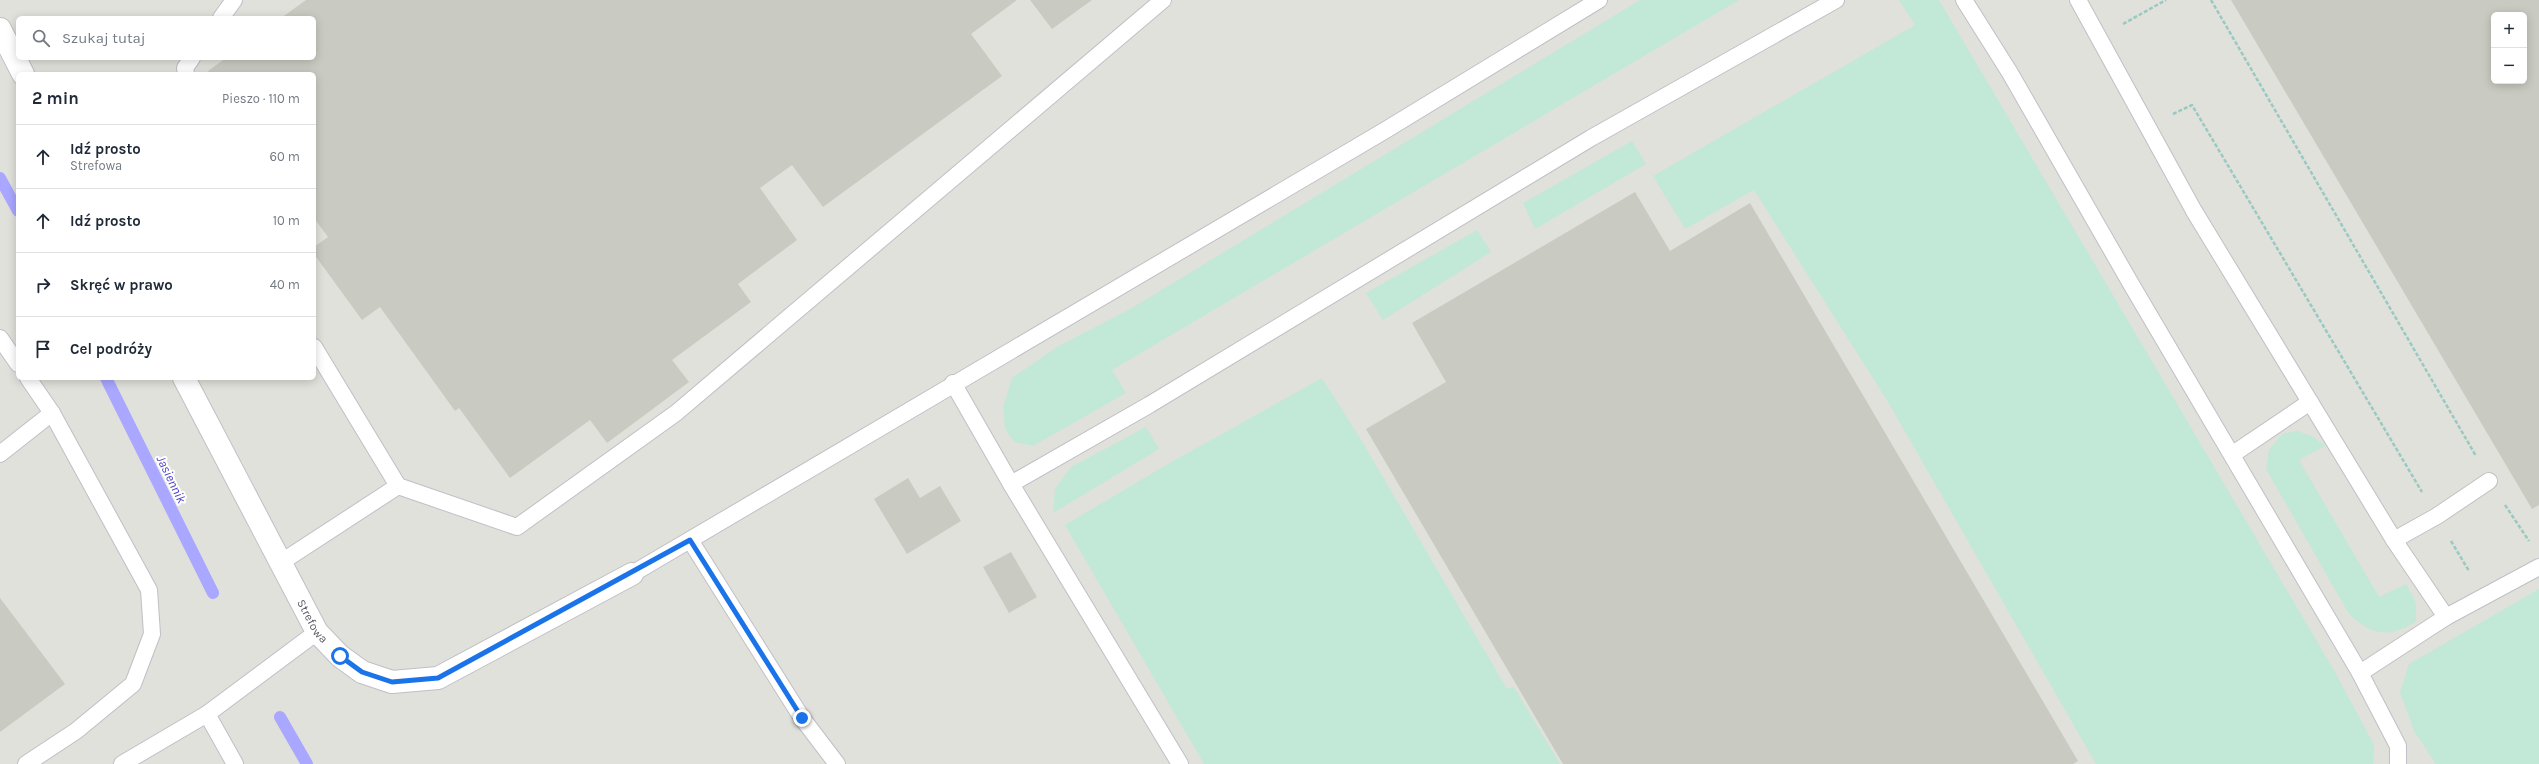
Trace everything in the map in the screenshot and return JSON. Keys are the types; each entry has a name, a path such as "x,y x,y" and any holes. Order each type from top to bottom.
{"street":[{"path":"0,29 22,72"},
{"name":"Strefowa","path":"185,380 317,632 340,656 362,672 392,682 438,678 632,574"}],"lane":[{"path":"222,16 234,0"},
{"path":"316,350 398,486 517,527 676,412 1163,0"},
{"path":"632,574 953,383 1384,131 1599,0"},
{"path":"1011,484 1150,405 1591,138 1836,0"},
{"path":"1964,0 2010,73 2130,284 2233,454 2360,673 2398,746 2398,764"},
{"path":"2078,0 2194,211 2394,540 2446,618"},
{"path":"186,72 185,68 191,60"},
{"path":"0,338 16,361"},
{"path":"26,764 76,731 133,684 152,634 149,590 52,414 29,380"},
{"path":"953,383 1011,484 1180,764"},
{"path":"2233,454 2310,402"},
{"path":"0,454 52,414"},
{"path":"2394,540 2437,516 2489,481"},
{"path":"280,563 398,486"},
{"path":"690,540 802,718 837,764"},
{"path":"2360,673 2446,618 2539,566"},
{"path":"122,764 207,714 317,632"},
{"path":"207,714 235,764"}],"path":[{"path":"2116,28 2166,0"},
{"path":"2211,0 2464,434 2489,481 2530,542"},
{"path":"2168,117 2192,105 2471,575"}],"shaded area":[{"path":"0,0 2539,0 2539,764 0,764"}],"green space":[{"path":"1640,0 1739,0 1112,370 1126,393 1033,446 1014,442 1005,429 1003,407 1012,378 1057,347 1130,309"},
{"path":"1899,0 1939,0 2335,672 2374,745 2373,764 2096,764 1888,402 1754,190 1685,229 1653,176 1915,25"},
{"path":"1632,141 1646,164 1535,229 1523,203"},
{"path":"1477,230 1491,252 1383,320 1366,293"},
{"path":"1322,378 1360,438 1507,689 1514,687 1560,764 1204,764 1065,525 1168,464"},
{"path":"1146,427 1159,449 1053,513 1055,489 1071,467"},
{"path":"2297,431 2312,436 2325,446 2299,460 2379,597 2406,584 2416,603 2416,621 2407,627 2389,632 2381,632 2365,626 2349,614 2266,469 2269,450 2282,434"},
{"path":"2539,589 2539,764 2436,764 2414,731 2400,692 2409,664"}],"building":[{"path":"306,0 1017,0 971,34 1002,76 823,207 792,165 760,188 797,240 738,284 751,302 672,360 689,382 607,443 590,420 510,478 459,408 455,411 380,307 362,320 316,257 316,246 328,237 316,221 316,72 208,71 223,60 316,60 316,16 284,16"},
{"path":"1030,0 1092,0 1052,29"},
{"path":"2231,0 2539,0 2539,505 2532,509"},
{"path":"1635,192 1670,251 1750,203 2078,761 2073,764 1563,764 1366,429 1446,382 1412,323"},
{"path":"908,478 920,498 940,486 961,521 907,554 874,499"},
{"path":"1011,552 1037,597 1009,613 983,567"},
{"path":"0,598 65,684 0,732"}],"waterway":[{"name":"Jasiennik","path":"0,178 16,207"},
{"name":"Jasiennik","path":"107,380 213,593"},
{"name":"Jasiennik","path":"280,717 307,764"}],"route":[{"path":"340,656 362,672 392,682 438,678 632,574 690,540 802,718"}]}
